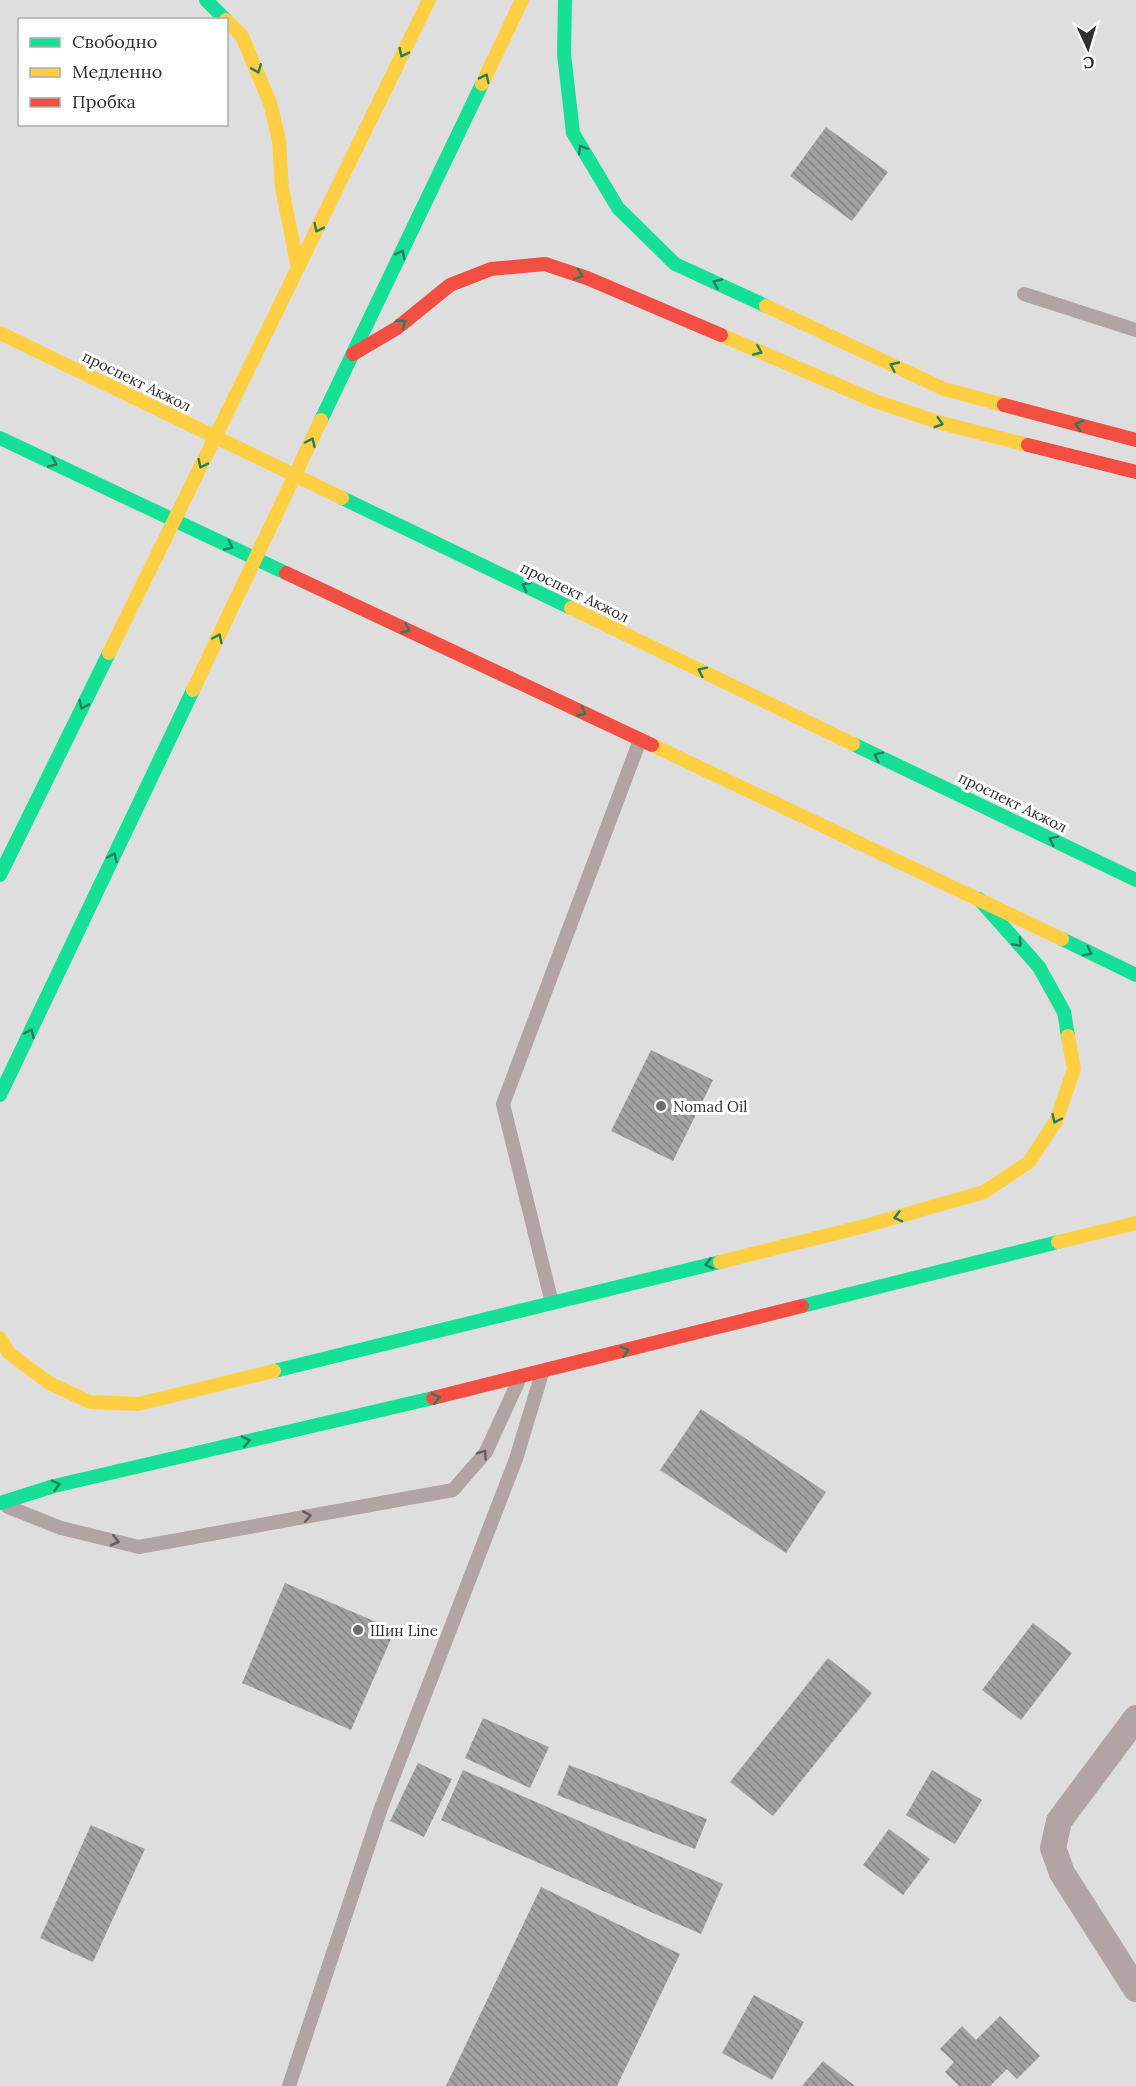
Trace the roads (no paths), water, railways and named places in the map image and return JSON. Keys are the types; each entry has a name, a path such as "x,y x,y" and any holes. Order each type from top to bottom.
{"main road":[{"path":"206,0 224,18"},
{"path":"0,875 429,0"},
{"path":"0,1108 2,1090 522,0"},
{"path":"565,0 564,54 573,134 618,208 675,264 944,389 1136,440"},
{"path":"228,22 242,36 270,103 279,141 282,188 298,268"},
{"path":"353,354 397,328 450,285 491,269 545,264 587,278 875,401 940,423 1136,472"},
{"name":"проспект Акжол","path":"0,333 1136,880"},
{"path":"0,438 1136,975"},
{"path":"1106,866 1136,867"},
{"path":"0,1338 9,1353 49,1383 90,1402 138,1404 930,1209 984,1192 1029,1162 1056,1121 1074,1069 1064,1012 1039,967 979,899"},
{"path":"0,1504 54,1486 520,1378 1136,1223"}],"street":[{"path":"1136,1718 1059,1821 1053,1848 1062,1873 1136,1989"}],"lane":[{"path":"1024,294 1136,330"},
{"path":"552,1303 503,1104 640,740"},
{"path":"289,2086 381,1808 516,1459 542,1371"},
{"path":"0,1504 61,1528 139,1547 453,1490 486,1452 520,1378"}],"place":[{"name":"Nomad Oil","path":"661,1106"},
{"name":"Шин Line","path":"358,1630"}]}
